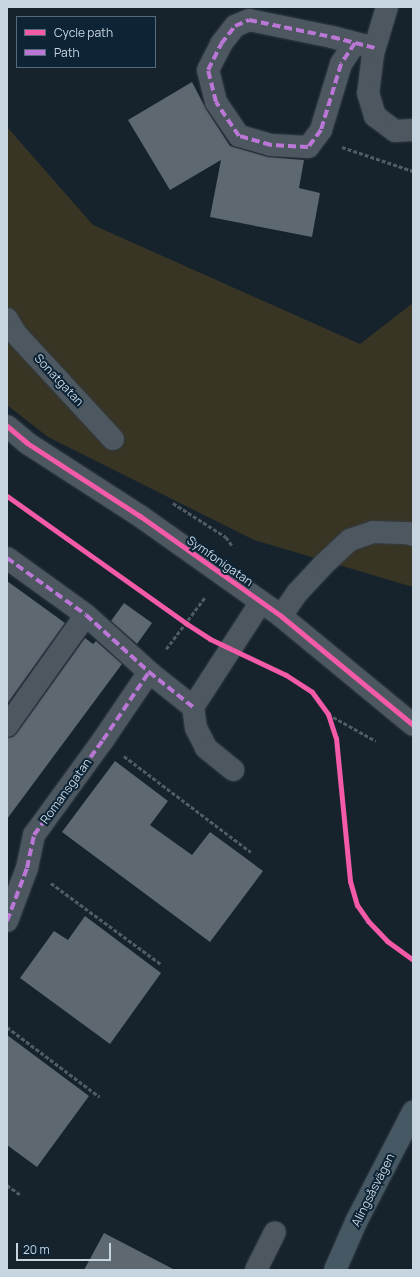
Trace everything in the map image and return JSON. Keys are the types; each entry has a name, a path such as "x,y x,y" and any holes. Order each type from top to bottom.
{"main road":[{"name":"Alingsåsvägen","path":"335,1270 357,1220 413,1112"}],"street":[{"path":"365,45 249,20 235,26 221,44 208,70 216,102 239,136 271,145 308,147 321,130 341,64 365,45 387,7"},
{"path":"365,45 368,93 375,116 395,131 413,130"},
{"name":"Sonatgatan","path":"7,319 16,334 113,439"},
{"name":"Symfonigatan","path":"7,426 27,443 140,516 221,575 281,616 413,725"},
{"path":"281,616 297,593 323,565 350,540 373,532 407,533 413,535"},
{"path":"7,558 86,615 148,672 193,707"},
{"path":"233,770 206,748 196,728 193,707 261,602"},
{"path":"7,726 86,615"},
{"name":"Romansgatan","path":"7,921 27,868 34,835 103,740 148,672"},
{"path":"256,1270 275,1232"}],"path":[{"path":"316,137 369,157 413,171"},
{"path":"148,672 186,624 221,575"},
{"path":"328,714 376,740"},
{"path":"103,740 250,852"},
{"path":"27,868 50,881 161,964"},
{"path":"7,1027 100,1097"},
{"path":"7,1184 21,1195"}],"shaded area":[{"path":"7,127 93,225 360,344 413,303 413,587 254,540 48,437 7,405"}],"building":[{"path":"192,82 206,109 230,146 268,157 304,160 299,188 320,193 312,237 210,217 221,160 170,190 128,120"},
{"path":"7,581 65,623 7,704"},
{"path":"124,603 152,623 137,644 111,621"},
{"path":"85,638 93,644 96,641 122,664 7,819 7,738 13,737 17,733"},
{"path":"115,761 168,801 150,825 192,855 210,832 263,871 210,942 62,832"},
{"path":"85,916 161,973 110,1044 20,978 54,931 68,940"},
{"path":"7,1035 89,1096 37,1167 7,1145"},
{"path":"104,1233 175,1270 84,1270"}],"marked path":[{"path":"355,43 341,64 321,130 308,147 271,145 239,136 216,102 208,70 221,44 235,26 249,20 332,37 375,48"},
{"path":"7,558 86,615 149,672 193,707"},
{"path":"7,921 27,868 34,835 103,740 149,672"}],"cycle path":[{"path":"7,426 27,443 140,516 281,616 413,725"},
{"path":"7,496 210,639 286,675 312,692 328,714 336,738 350,881 357,905 368,921 387,941 413,960"}]}
